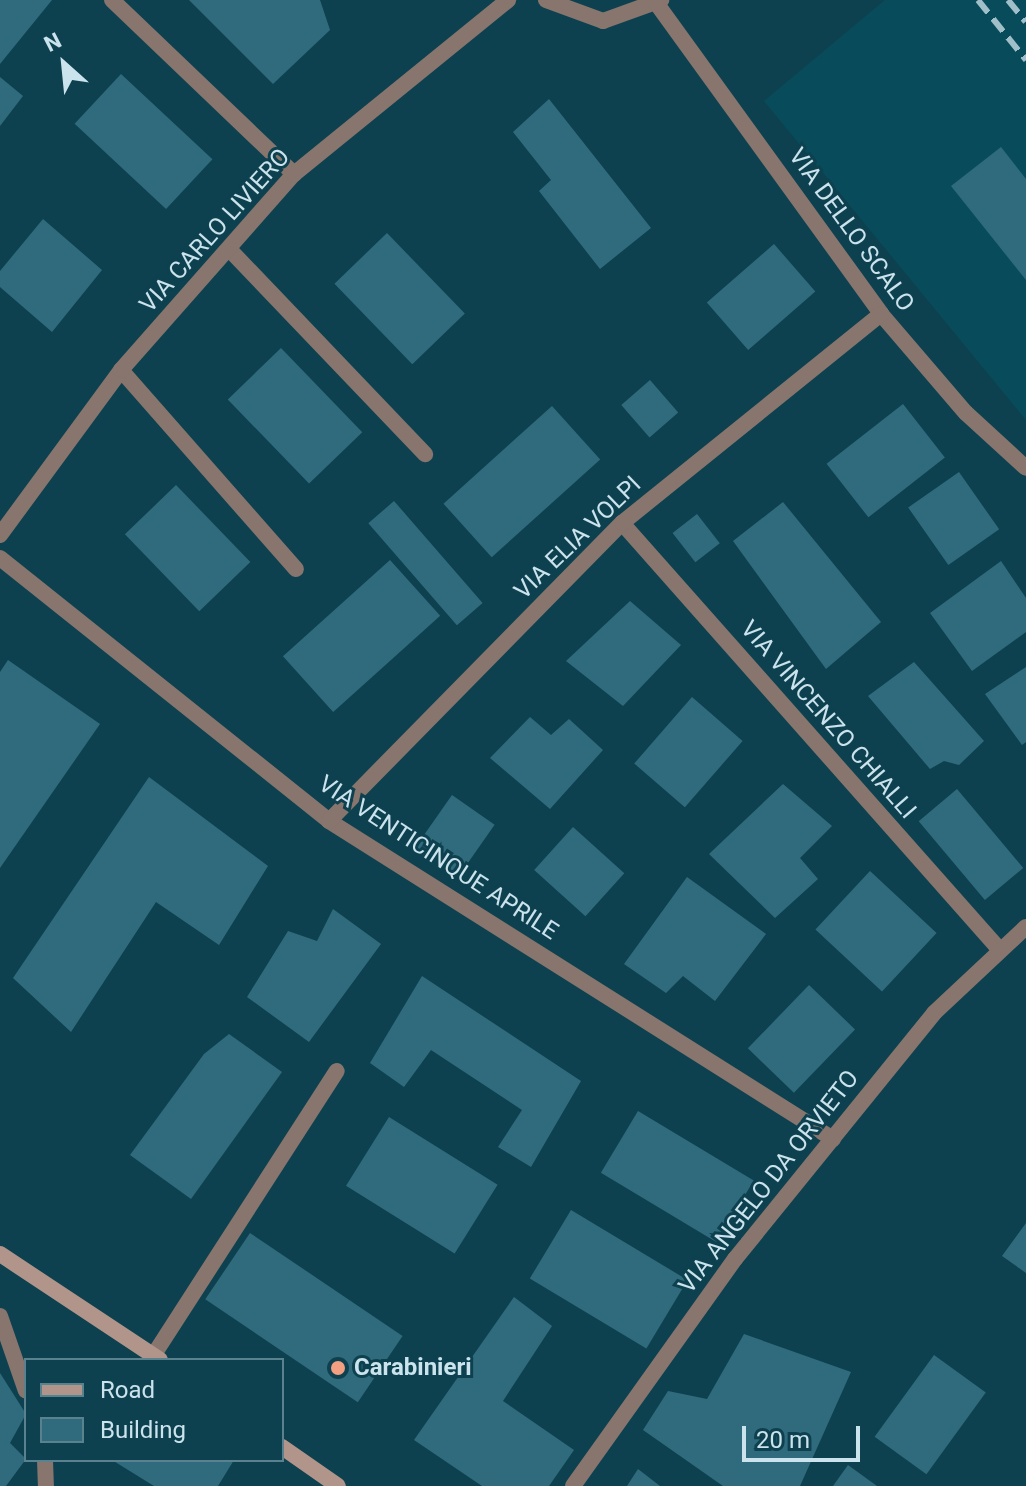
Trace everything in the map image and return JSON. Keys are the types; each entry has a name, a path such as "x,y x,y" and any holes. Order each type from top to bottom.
{"main road":[{"path":"0,1254 157,1358"},
{"path":"284,1448 338,1486"}],"street":[{"path":"112,0 294,174"},
{"name":"VIA CARLO LIVIERO","path":"0,535 121,370 294,174 508,0"},
{"path":"546,0 603,21 659,2"},
{"name":"VIA DELLO SCALO","path":"659,2 881,314 966,413 1026,468"},
{"path":"229,249 425,454"},
{"name":"VIA ELIA VOLPI","path":"329,821 622,523 881,314"},
{"path":"121,370 296,569"},
{"name":"VIA VINCENZO CHIALLI","path":"622,523 999,949"},
{"name":"VIA VENTICINQUE APRILE","path":"0,558 329,821 833,1139"},
{"name":"VIA ANGELO DA ORVIETO","path":"573,1486 735,1259 934,1013 1026,927"},
{"path":"157,1358 337,1071"},
{"path":"0,1316 24,1385"},
{"path":"45,1462 46,1486"}],"shaded area":[{"path":"885,0 1026,0 1026,420 764,101"}],"building":[{"path":"0,0 52,0 0,64"},
{"path":"189,0 320,0 330,30 273,84"},
{"path":"121,74 212,159 166,209 75,124"},
{"path":"0,77 23,96 0,126"},
{"path":"549,99 651,228 600,269 539,191 551,180 513,132"},
{"path":"1001,147 1026,179 1026,280 951,186"},
{"path":"43,219 102,270 52,332 0,287 0,271"},
{"path":"387,233 465,314 412,364 334,284"},
{"path":"774,244 815,292 748,350 707,302"},
{"path":"281,348 362,432 309,484 228,399"},
{"path":"650,380 678,412 650,437 621,405"},
{"path":"903,404 945,458 868,517 827,464"},
{"path":"552,406 600,460 492,557 444,504"},
{"path":"959,472 999,529 948,565 908,508"},
{"path":"176,485 250,562 199,611 125,534"},
{"path":"394,501 483,603 457,625 368,523"},
{"path":"783,502 881,622 826,669 733,541"},
{"path":"697,514 720,543 695,562 673,533"},
{"path":"390,560 440,616 333,712 283,656"},
{"path":"1001,561 1026,598 1026,632 972,671 930,613"},
{"path":"630,601 681,645 623,706 566,661"},
{"path":"8,660 100,724 0,868 0,672"},
{"path":"914,662 984,741 959,765 944,761 930,769 868,696"},
{"path":"1026,667 1026,742 1022,745 985,694"},
{"path":"692,697 743,741 685,807 634,763"},
{"path":"530,717 551,735 569,719 603,750 550,809 490,758"},
{"path":"149,777 268,866 219,945 156,902 71,1032 13,978"},
{"path":"783,784 832,826 800,858 818,879 775,918 709,854"},
{"path":"957,789 1023,868 985,900 919,821"},
{"path":"452,795 495,825 458,877 415,847"},
{"path":"573,827 624,873 585,916 534,870"},
{"path":"870,871 937,933 882,992 815,930"},
{"path":"687,877 766,934 715,1001 683,976 666,993 624,964"},
{"path":"333,909 381,944 309,1042 247,997 288,931 317,941"},
{"path":"422,976 581,1081 531,1167 498,1147 522,1110 431,1050 404,1087 370,1063"},
{"path":"809,985 855,1029 794,1093 748,1048"},
{"path":"229,1034 282,1072 191,1199 130,1155 204,1054"},
{"path":"638,1111 754,1181 717,1242 601,1173"},
{"path":"389,1117 498,1185 455,1254 346,1186"},
{"path":"571,1210 688,1280 646,1349 530,1279"},
{"path":"1026,1223 1026,1273 1002,1256"},
{"path":"250,1233 403,1336 358,1402 205,1299"},
{"path":"514,1297 552,1326 503,1401 574,1450 549,1486 482,1486 414,1440"},
{"path":"744,1334 851,1372 800,1486 723,1486 643,1430 668,1391 707,1399"},
{"path":"934,1355 986,1393 926,1474 875,1437"},
{"path":"0,1373 24,1411 24,1418 10,1443 24,1457 24,1462 6,1486 0,1486"},
{"path":"115,1462 233,1462 218,1486 154,1486"},
{"path":"848,1465 877,1486 833,1486"},
{"path":"638,1469 660,1486 627,1486"}],"railway":[{"path":"978,0 1026,60"},
{"path":"1008,0 1026,22"}],"place":[{"name":"Carabinieri","path":"338,1368"}]}
